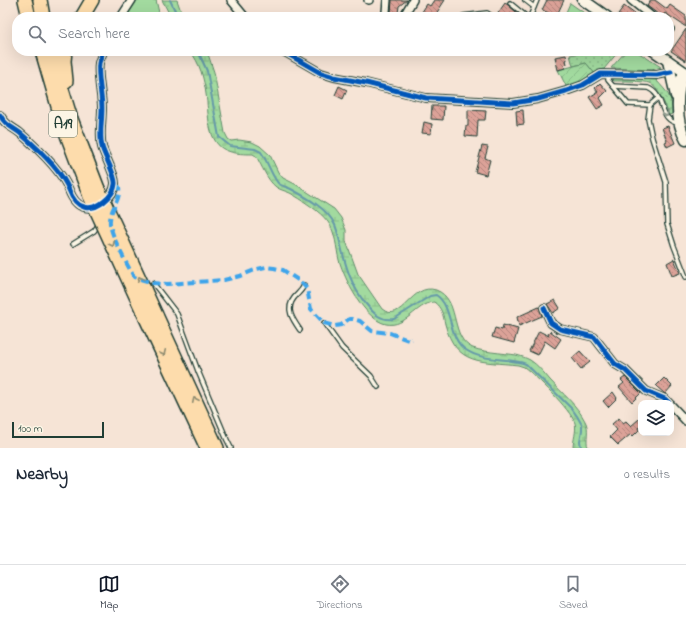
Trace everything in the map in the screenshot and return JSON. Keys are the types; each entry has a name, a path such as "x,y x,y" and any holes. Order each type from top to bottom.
{"highway":[{"path":"25,0 28,12"},
{"path":"30,0 33,12"},
{"path":"40,0 42,12"},
{"path":"85,12 92,0"},
{"path":"39,56 49,78"},
{"name":"A19","path":"43,56 64,127 151,317 207,448"},
{"name":"A19","path":"52,56 93,188"},
{"path":"64,56 66,87 90,162 93,188"},
{"name":"A19","path":"151,317 217,448"}],"main road":[{"path":"588,2 600,12"},
{"path":"661,56 685,72 680,82 679,119"},
{"path":"668,61 679,119 686,140"}],"street":[{"path":"124,12 132,0"},
{"path":"231,0 241,12"},
{"path":"386,12 387,0"},
{"path":"406,12 413,0"},
{"path":"631,0 645,12"},
{"path":"0,115 4,123 18,132 47,159 63,178 76,203 86,208 101,204 110,197 115,185 115,178 107,162 100,138 102,109 99,63 101,56"},
{"path":"292,56 322,73 426,98 513,103 538,99 566,91 583,85 601,74 657,75 671,72"},
{"path":"544,308 551,323 560,329 594,337 615,364 625,370 646,391 666,400"},
{"path":"674,409 686,421"}],"lane":[{"path":"524,0 534,7"},
{"path":"532,12 537,0"},
{"path":"510,3 521,12"},
{"path":"608,74 608,80 628,104 650,105"},
{"path":"613,86 648,88 652,90 658,98 668,120 673,123 679,119"},
{"path":"658,98 650,105 648,119 652,138 666,182 667,224 686,277"},
{"path":"73,244 94,230 114,206"},
{"path":"153,283 177,314 198,371 226,440 231,448"},
{"path":"300,330 289,308 294,298 302,290 304,285"},
{"path":"324,323 342,348 371,376 378,387"}],"green space":[{"path":"135,0 156,0 159,12 127,12"},
{"path":"162,0 177,0 181,12 168,12"},
{"path":"570,3 583,12 566,12"},
{"path":"193,56 209,56 214,72 225,133 228,139 231,141 239,140 252,142 260,146 270,155 278,172 283,178 334,209 341,218 346,230 346,241 358,274 382,309 389,312 395,312 413,297 427,289 436,290 444,294 452,308 459,333 469,346 484,351 522,356 530,360 541,369 574,404 582,415 587,427 588,448 573,448 575,423 572,417 537,378 524,367 472,359 456,348 450,338 442,312 434,302 422,307 399,323 386,324 378,321 370,315 356,298 346,278 339,260 333,231 325,218 300,199 276,187 267,177 256,156 253,154 228,151 216,142 212,135 208,118 203,77"},
{"path":"570,56 615,56 604,69 595,74 586,63 573,66"},
{"path":"622,56 644,56 661,67 652,70 611,68"},
{"path":"586,63 595,74 567,88 558,70"},
{"path":"614,77 656,80 670,99 672,114 669,115 656,88 649,83 614,81 612,79"}],"building":[{"path":"392,0 407,0 399,6 398,12 391,12"},
{"path":"434,0 445,0 437,12 422,12 427,4 430,6"},
{"path":"547,0 564,0 558,12 547,12 542,10"},
{"path":"651,0 655,0 667,9 670,5 686,16 686,27 674,19 674,12 655,12 647,6"},
{"path":"505,3 516,12 499,12"},
{"path":"624,6 632,12 620,12"},
{"path":"686,29 686,61 674,53 674,47"},
{"path":"566,56 567,64 564,65 565,68 558,70 555,57"},
{"path":"600,83 607,91 600,98 604,105 597,109 589,97 598,92 595,88"},
{"path":"339,86 347,90 343,99 335,95"},
{"path":"432,106 444,106 443,120 431,119"},
{"path":"468,110 486,111 485,120 478,120 477,137 465,136 466,126 468,126"},
{"path":"523,110 524,124 517,125 516,111"},
{"path":"424,122 432,124 431,134 422,133"},
{"path":"668,126 675,143 667,147 665,142 667,141 662,128"},
{"path":"482,146 488,147 485,158 490,160 486,175 475,172"},
{"path":"674,259 680,273 672,276 667,263"},
{"path":"555,300 560,308 553,313 547,304"},
{"path":"539,307 542,316 519,326 517,317"},
{"path":"503,325 518,329 514,343 492,337 495,328 502,330"},
{"path":"539,331 549,336 548,334 550,331 561,339 555,348 545,341 538,355 529,351"},
{"path":"580,351 590,362 581,369 572,358"},
{"path":"625,377 641,393 632,402 619,387 624,383 621,380"},
{"path":"664,378 672,386 665,394 656,386"},
{"path":"613,392 617,398 608,407 603,401"},
{"path":"619,418 623,423 626,421 631,426 638,420 638,431 633,436 631,434 618,445 610,437 617,430 612,424"}],"waterway":[{"path":"170,0 176,12"},
{"path":"200,56 207,71 219,137 230,146 255,149 261,152 274,178 279,184 310,200 332,219 353,284 361,298 372,311 382,318 394,319 430,296 436,295 442,300 446,307 453,330 460,345 473,354 526,364 572,409 582,425 580,441 581,448"}],"marked path":[{"path":"115,185 119,187 119,196 112,211 110,225 119,248 134,277 153,283 167,284 224,280 266,267 283,270 301,282 307,289 311,309 324,323 335,326 341,325 349,319 353,319 360,321 372,331 390,333 408,340 412,339"}],"cycle path":[{"path":"0,115 7,124 26,138 54,167 66,183 71,196 77,203 81,206 89,208 99,205 112,193 115,184 114,176 103,151 101,142 102,108 99,63 101,56"},
{"path":"292,56 321,73 426,98 513,103 538,99 566,91 583,85 601,74 657,75 671,72"},
{"path":"544,308 551,323 560,329 594,337 615,364 625,370 646,391 666,400"}]}
